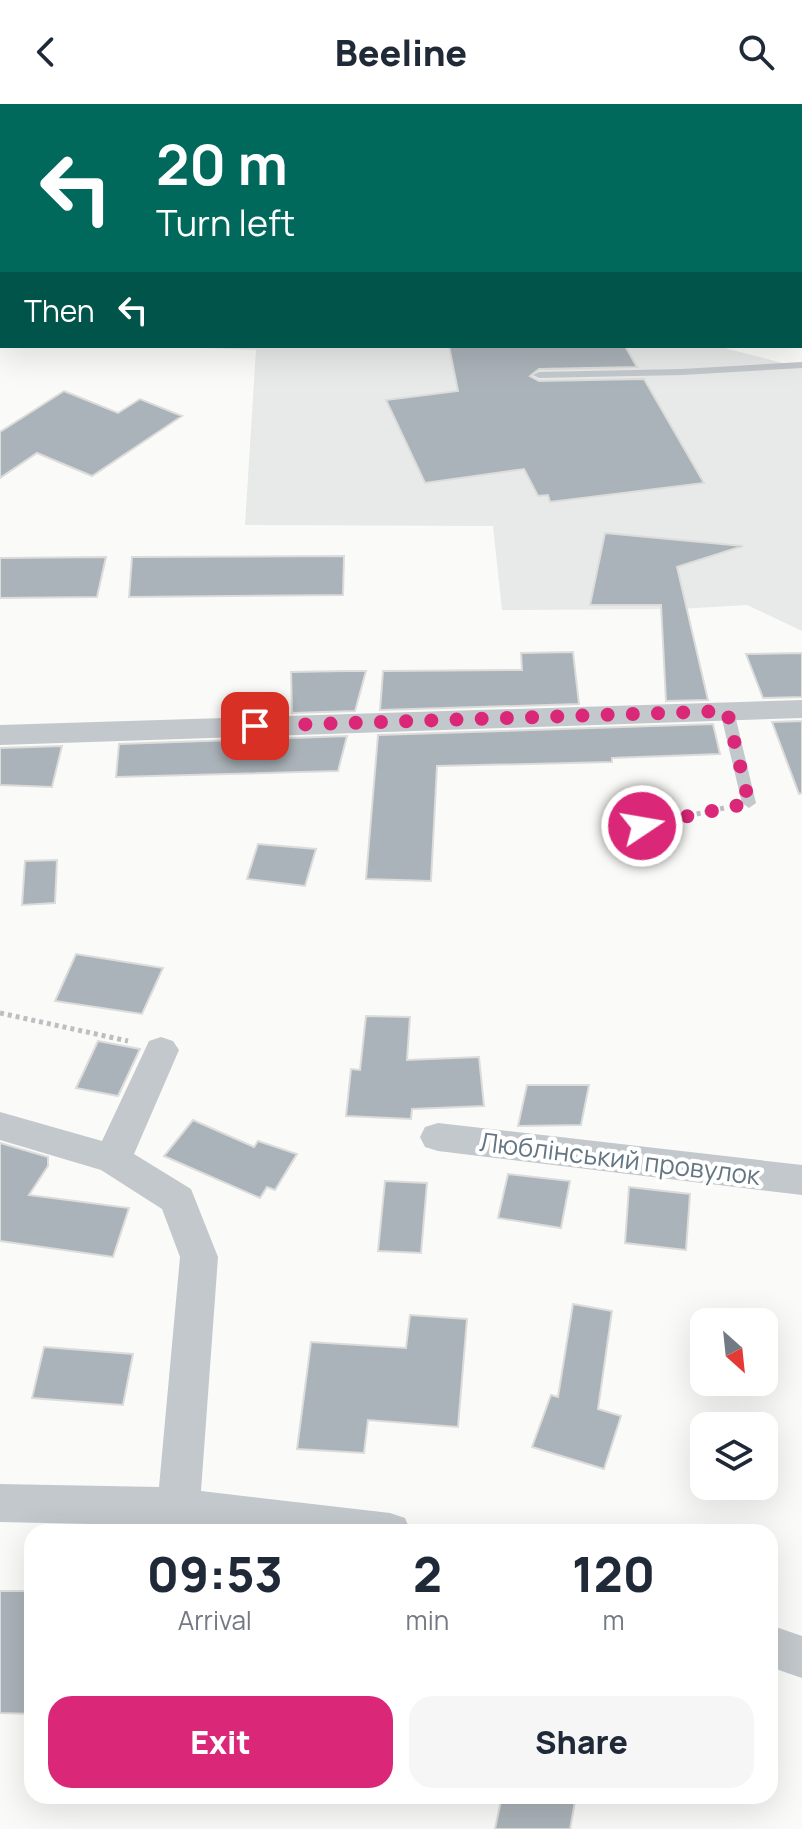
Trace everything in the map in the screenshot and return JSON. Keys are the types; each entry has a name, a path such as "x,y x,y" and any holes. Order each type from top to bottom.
{"street":[{"path":"0,735 802,709"},
{"path":"113,1159 161,1050"},
{"path":"0,1126 113,1159 178,1200 199,1257 179,1507"},
{"name":"Люблінський провулок","path":"438,1137 802,1180"},
{"path":"0,1503 179,1507 322,1524"},
{"path":"778,1649 802,1657"}],"lane":[{"path":"539,375 682,372 802,365"},
{"path":"727,711 749,803"}],"path":[{"path":"642,826 749,803"},
{"path":"0,1013 161,1050"}],"shaded area":[{"path":"204,348 725,348 802,368 802,631 747,605 678,609 502,610 493,526 245,525 256,350"}],"building":[{"path":"449,348 626,348 637,367 539,369 530,376 539,381 644,379 704,483 550,502 548,495 538,496 524,469 425,483 386,400 458,391"},
{"path":"64,391 118,413 140,399 182,416 92,476 37,453 0,478 0,432"},
{"path":"605,533 743,546 677,567 708,700 666,701 661,605 590,605"},
{"path":"344,556 343,595 129,597 132,557"},
{"path":"106,557 97,597 0,598 0,558"},
{"path":"573,652 579,704 380,710 383,671 522,670 521,653"},
{"path":"802,653 802,697 763,698 746,654"},
{"path":"366,671 355,711 292,713 291,672"},
{"path":"802,721 802,793 799,794 772,722"},
{"path":"713,724 720,754 612,758 612,762 437,766 431,881 366,879 378,735"},
{"path":"347,736 338,771 116,777 119,744"},
{"path":"62,746 52,787 0,785 0,748"},
{"path":"258,844 316,849 305,886 247,879"},
{"path":"57,860 55,903 22,905 25,861"},
{"path":"76,954 163,968 142,1014 55,1001"},
{"path":"366,1016 410,1017 407,1060 479,1057 484,1106 412,1109 411,1119 346,1116 351,1069 360,1070"},
{"path":"98,1041 140,1049 118,1096 76,1088"},
{"path":"527,1085 589,1085 581,1125 518,1126"},
{"path":"193,1120 254,1147 258,1141 297,1154 275,1190 267,1187 260,1198 164,1156"},
{"path":"0,1143 48,1157 48,1166 29,1195 129,1208 113,1257 0,1241"},
{"path":"508,1174 570,1181 561,1228 498,1218"},
{"path":"385,1181 427,1183 421,1253 378,1251"},
{"path":"629,1187 690,1194 686,1250 625,1243"},
{"path":"573,1304 612,1311 598,1409 621,1416 604,1469 532,1447 551,1395 558,1397"},
{"path":"410,1315 467,1319 458,1427 368,1420 364,1453 297,1449 311,1342 406,1348"},
{"path":"44,1347 133,1354 123,1405 32,1398"},
{"path":"0,1591 24,1591 24,1714 0,1713"},
{"path":"500,1804 575,1804 570,1829 495,1829"}],"route":[{"path":"255,726 727,711 749,803 642,826"}]}
